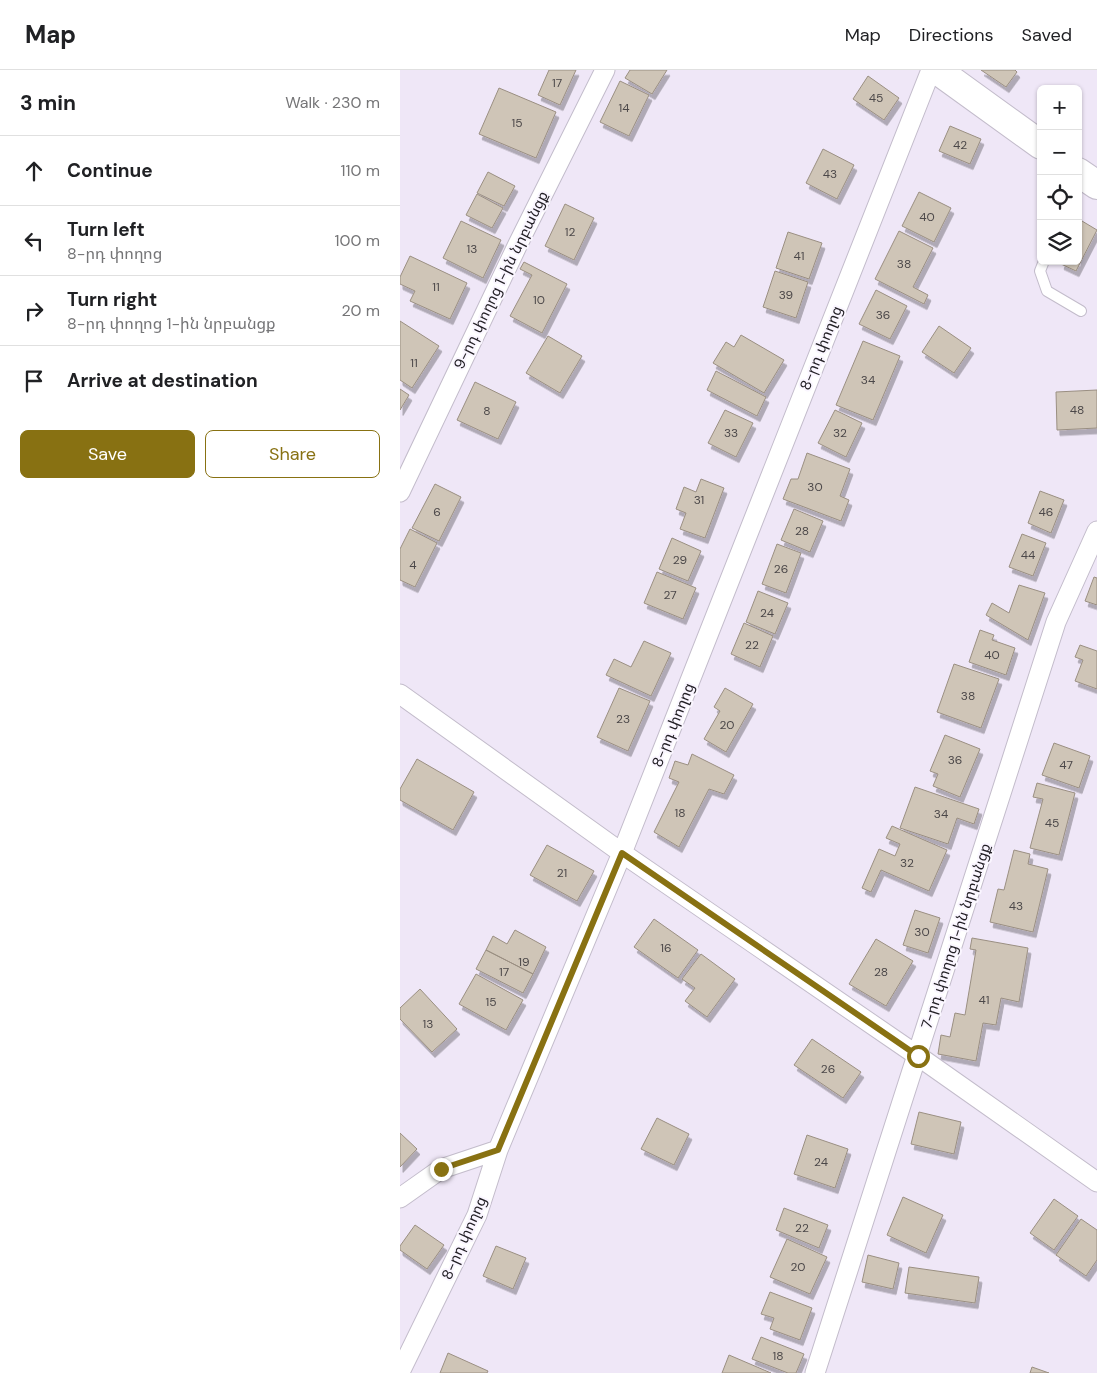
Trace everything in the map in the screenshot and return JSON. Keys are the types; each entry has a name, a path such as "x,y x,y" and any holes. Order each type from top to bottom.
{"main road":[{"path":"936,70 1037,142"}],"street":[{"name":"9-րդ փողոց 1-ին նրբանցք","path":"400,492 518,244 605,70"},
{"name":"8-րդ փողոց","path":"400,1372 478,1216 498,1150 622,853 931,70"},
{"name":"7-րդ փողոց 1-ին նրբանցք","path":"815,1373 1056,622 1097,531"},
{"path":"400,694 622,853 918,1056 1097,1182"},
{"path":"400,1198 441,1169 498,1150"}],"lane":[{"path":"1042,265 1040,271 1047,290 1081,310"}],"building":[{"path":"549,70 576,70 560,105 538,95"},
{"path":"630,70 667,70 652,94 625,78"},
{"path":"981,70 1015,70 1017,72 1006,87"},
{"path":"868,76 899,98 884,120 853,99"},
{"path":"620,81 649,95 629,136 600,122"},
{"path":"499,88 556,112 536,158 479,134"},
{"path":"950,126 981,139 970,164 939,151"},
{"path":"823,149 854,165 837,199 806,183"},
{"path":"488,172 515,186 504,206 477,193"},
{"path":"919,192 951,208 934,242 902,226"},
{"path":"477,194 503,208 492,228 466,215"},
{"path":"565,204 594,218 574,260 545,246"},
{"path":"461,221 501,240 483,278 443,258"},
{"path":"1082,221 1097,230 1082,259"},
{"path":"899,231 933,248 913,287 928,295 924,304 875,279"},
{"path":"788,232 822,243 809,279 776,268"},
{"path":"410,256 467,283 450,319 410,301 415,291 400,284 400,277"},
{"path":"524,262 567,284 542,333 510,316 532,275 520,269"},
{"path":"1063,265 1079,265 1076,271"},
{"path":"775,271 808,282 796,318 763,307"},
{"path":"876,290 907,306 890,339 859,324"},
{"path":"400,321 439,346 412,388 400,380"},
{"path":"939,326 971,348 954,373 922,352"},
{"path":"741,335 784,360 764,393 713,363 726,342 734,347"},
{"path":"548,336 582,356 560,393 526,373"},
{"path":"863,341 900,356 873,420 836,405"},
{"path":"716,371 766,397 757,416 707,390"},
{"path":"475,382 516,402 498,439 457,420"},
{"path":"400,389 409,395 400,410"},
{"path":"1097,390 1097,428 1057,430 1056,392"},
{"path":"725,410 753,423 736,457 708,443"},
{"path":"835,410 862,423 846,457 818,443"},
{"path":"807,453 850,469 840,496 849,500 841,521 783,499 791,479 798,479"},
{"path":"701,479 724,488 705,538 680,529 686,513 676,509 684,487 696,492"},
{"path":"435,484 461,497 439,541 412,528"},
{"path":"1040,491 1064,500 1051,533 1028,523"},
{"path":"794,509 823,521 810,552 781,540"},
{"path":"410,529 437,543 415,587 400,580 400,549"},
{"path":"1022,534 1046,543 1033,576 1009,567"},
{"path":"672,538 701,551 688,581 659,569"},
{"path":"777,544 801,553 786,593 762,584"},
{"path":"657,572 696,588 683,619 644,603"},
{"path":"1094,577 1097,578 1097,605 1085,601"},
{"path":"1019,585 1045,593 1028,640 986,615 992,603 1009,613"},
{"path":"758,591 788,603 775,634 746,622"},
{"path":"744,623 773,636 760,667 731,654"},
{"path":"980,630 994,635 992,640 1015,648 1006,675 969,662"},
{"path":"644,641 671,653 651,696 606,675 614,659 631,667"},
{"path":"1080,645 1097,651 1097,689 1075,681 1083,660 1075,657"},
{"path":"954,664 999,679 981,728 937,712"},
{"path":"619,688 650,701 628,751 597,737"},
{"path":"725,688 753,704 726,752 704,739 720,711 714,707"},
{"path":"945,735 980,749 960,797 933,786 938,774 930,771"},
{"path":"1054,743 1090,756 1079,788 1042,775"},
{"path":"692,754 734,775 724,794 709,789 679,847 654,832 679,782 669,778 675,761 688,765"},
{"path":"417,759 474,792 453,830 400,800 400,789"},
{"path":"1037,783 1075,793 1059,855 1030,848 1043,799 1033,797"},
{"path":"915,787 979,809 974,824 957,818 948,844 900,828"},
{"path":"892,826 947,850 929,891 881,870 871,892 862,888 879,849 895,856 900,844 886,838"},
{"path":"547,845 594,871 577,901 530,875"},
{"path":"1014,850 1030,854 1028,864 1048,869 1033,932 990,922 998,889 1004,890"},
{"path":"915,910 940,918 928,953 903,945"},
{"path":"654,919 698,950 678,978 634,947"},
{"path":"515,930 546,947 533,974 486,950 493,936 507,944"},
{"path":"972,938 1028,948 1019,1002 1001,998 996,1025 983,1023 976,1061 938,1054 941,1035 950,1037 955,1013 965,1015 976,950 970,949"},
{"path":"876,939 913,961 886,1006 849,984"},
{"path":"486,950 533,974 523,993 476,969"},
{"path":"701,954 735,979 707,1017 685,1001 695,988 682,979"},
{"path":"476,974 523,1000 506,1030 459,1004"},
{"path":"420,989 457,1029 432,1052 400,1019 400,1008"},
{"path":"812,1039 861,1072 843,1098 794,1065"},
{"path":"919,1112 961,1122 954,1154 911,1144"},
{"path":"657,1118 689,1134 674,1165 641,1149"},
{"path":"400,1133 417,1149 400,1167"},
{"path":"807,1135 848,1149 835,1188 794,1174"},
{"path":"903,1197 943,1215 926,1253 887,1235"},
{"path":"1054,1199 1078,1216 1054,1250 1030,1233"},
{"path":"784,1208 828,1225 819,1248 776,1230"},
{"path":"1081,1219 1097,1230 1097,1260 1086,1276 1056,1255"},
{"path":"415,1225 444,1245 427,1269 400,1250 400,1246"},
{"path":"787,1239 827,1257 810,1294 770,1277"},
{"path":"496,1246 526,1258 513,1289 483,1276"},
{"path":"868,1255 899,1263 893,1289 862,1282"},
{"path":"909,1267 979,1277 975,1303 905,1293"},
{"path":"770,1292 812,1308 800,1340 770,1329 774,1318 761,1314"},
{"path":"761,1337 804,1354 796,1373 788,1373 752,1359"},
{"path":"448,1353 488,1371 487,1373 440,1373"},
{"path":"729,1355 771,1373 722,1373"},
{"path":"1032,1367 1049,1373 1030,1373"}],"route":[{"path":"441,1169 498,1150 622,853 918,1056"}]}
